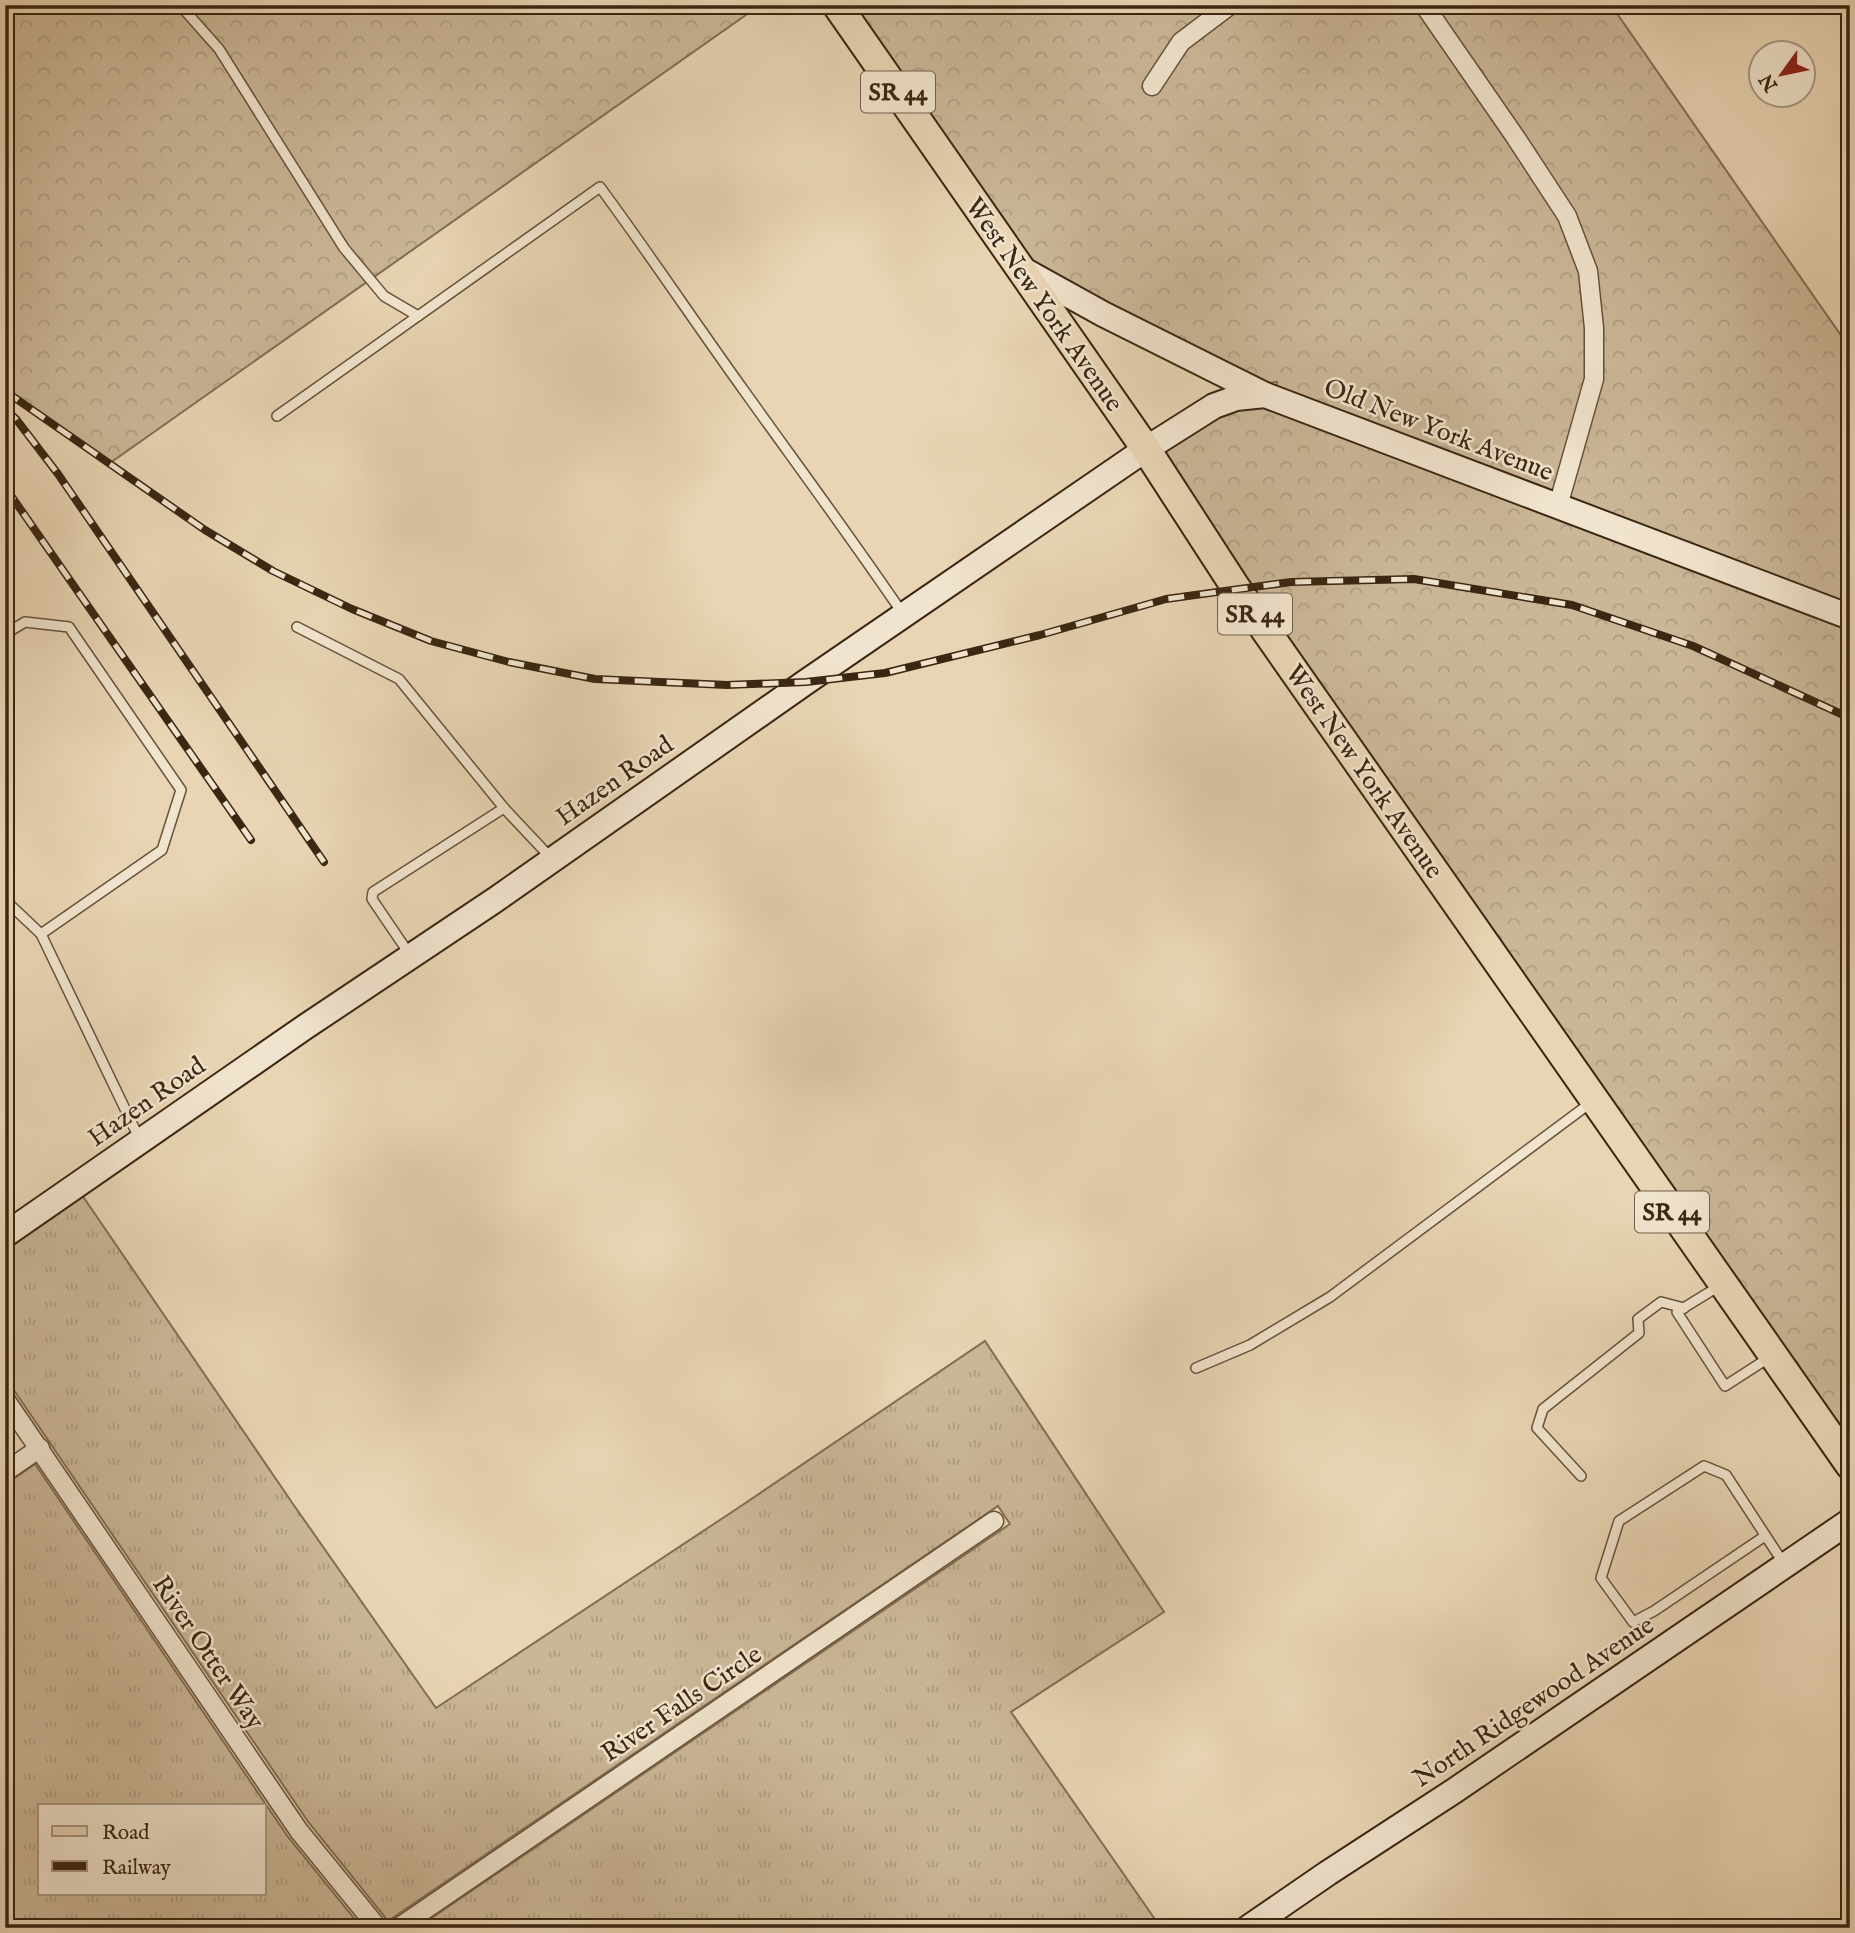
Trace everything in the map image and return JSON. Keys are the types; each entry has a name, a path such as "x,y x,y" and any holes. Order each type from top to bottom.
{"main road":[{"name":"West New York Avenue","path":"837,5 1146,449 1236,588 1850,1465"}],"street":[{"path":"1152,86 1181,42 1230,5"},
{"path":"1424,5 1567,216 1588,271 1594,328 1594,379 1558,506"},
{"name":"Old New York Avenue","path":"1020,268 1103,314 1265,395 1850,617"},
{"name":"Hazen Road","path":"5,1235 1146,449 1214,405 1236,398 1265,395"},
{"name":"River Otter Way","path":"5,1399 299,1831 378,1928"},
{"path":"5,1472 40,1448"},
{"name":"River Falls Circle","path":"398,1928 994,1521"},
{"name":"North Ridgewood Avenue","path":"1248,1928 1850,1521"}],"lane":[{"path":"180,5 219,49 344,248 384,296 418,316"},
{"path":"277,416 600,187 904,616"},
{"path":"5,635 25,622 69,628 181,790 162,850 41,934"},
{"path":"297,626 399,679 503,808 552,859"},
{"path":"411,956 372,899 373,892 503,808"},
{"path":"5,900 41,934 140,1141"},
{"path":"1196,1368 1250,1345 1330,1297 1594,1100"},
{"path":"1722,1284 1677,1312 1725,1386 1772,1355"},
{"path":"1581,1476 1537,1428 1543,1409 1639,1333 1638,1318 1661,1302 1684,1308"},
{"path":"1765,1536 1654,1611 1633,1622 1601,1578 1619,1521 1704,1466 1726,1475 1765,1536 1784,1566"}],"green space":[{"path":"5,5 760,5 110,463 5,388"},
{"path":"852,5 1611,5 1847,344 1850,343 1850,604 1277,387 1277,382 1269,383 1110,304 1029,259"},
{"path":"1262,406 1850,630 1850,1444 1247,581 1162,452 1218,416 1237,409"},
{"path":"82,1195 436,1708 985,1341 1164,1612 1011,1712 1161,1928 417,1928 1010,1524 998,1506 388,1921 309,1823 5,1377 5,1248"},
{"path":"35,1464 266,1804 38,1804 38,1895 266,1895 266,1805 288,1837 362,1928 9,1928 5,1922 5,1485"}],"railway":[{"path":"5,391 205,530 273,571 352,609 431,641 509,662 595,679 727,685 806,682 885,673 1040,635 1166,599 1291,582 1414,579 1572,605 1693,646 1850,718"},
{"path":"5,409 16,419 58,474 324,862"},
{"path":"5,487 251,840"}]}
